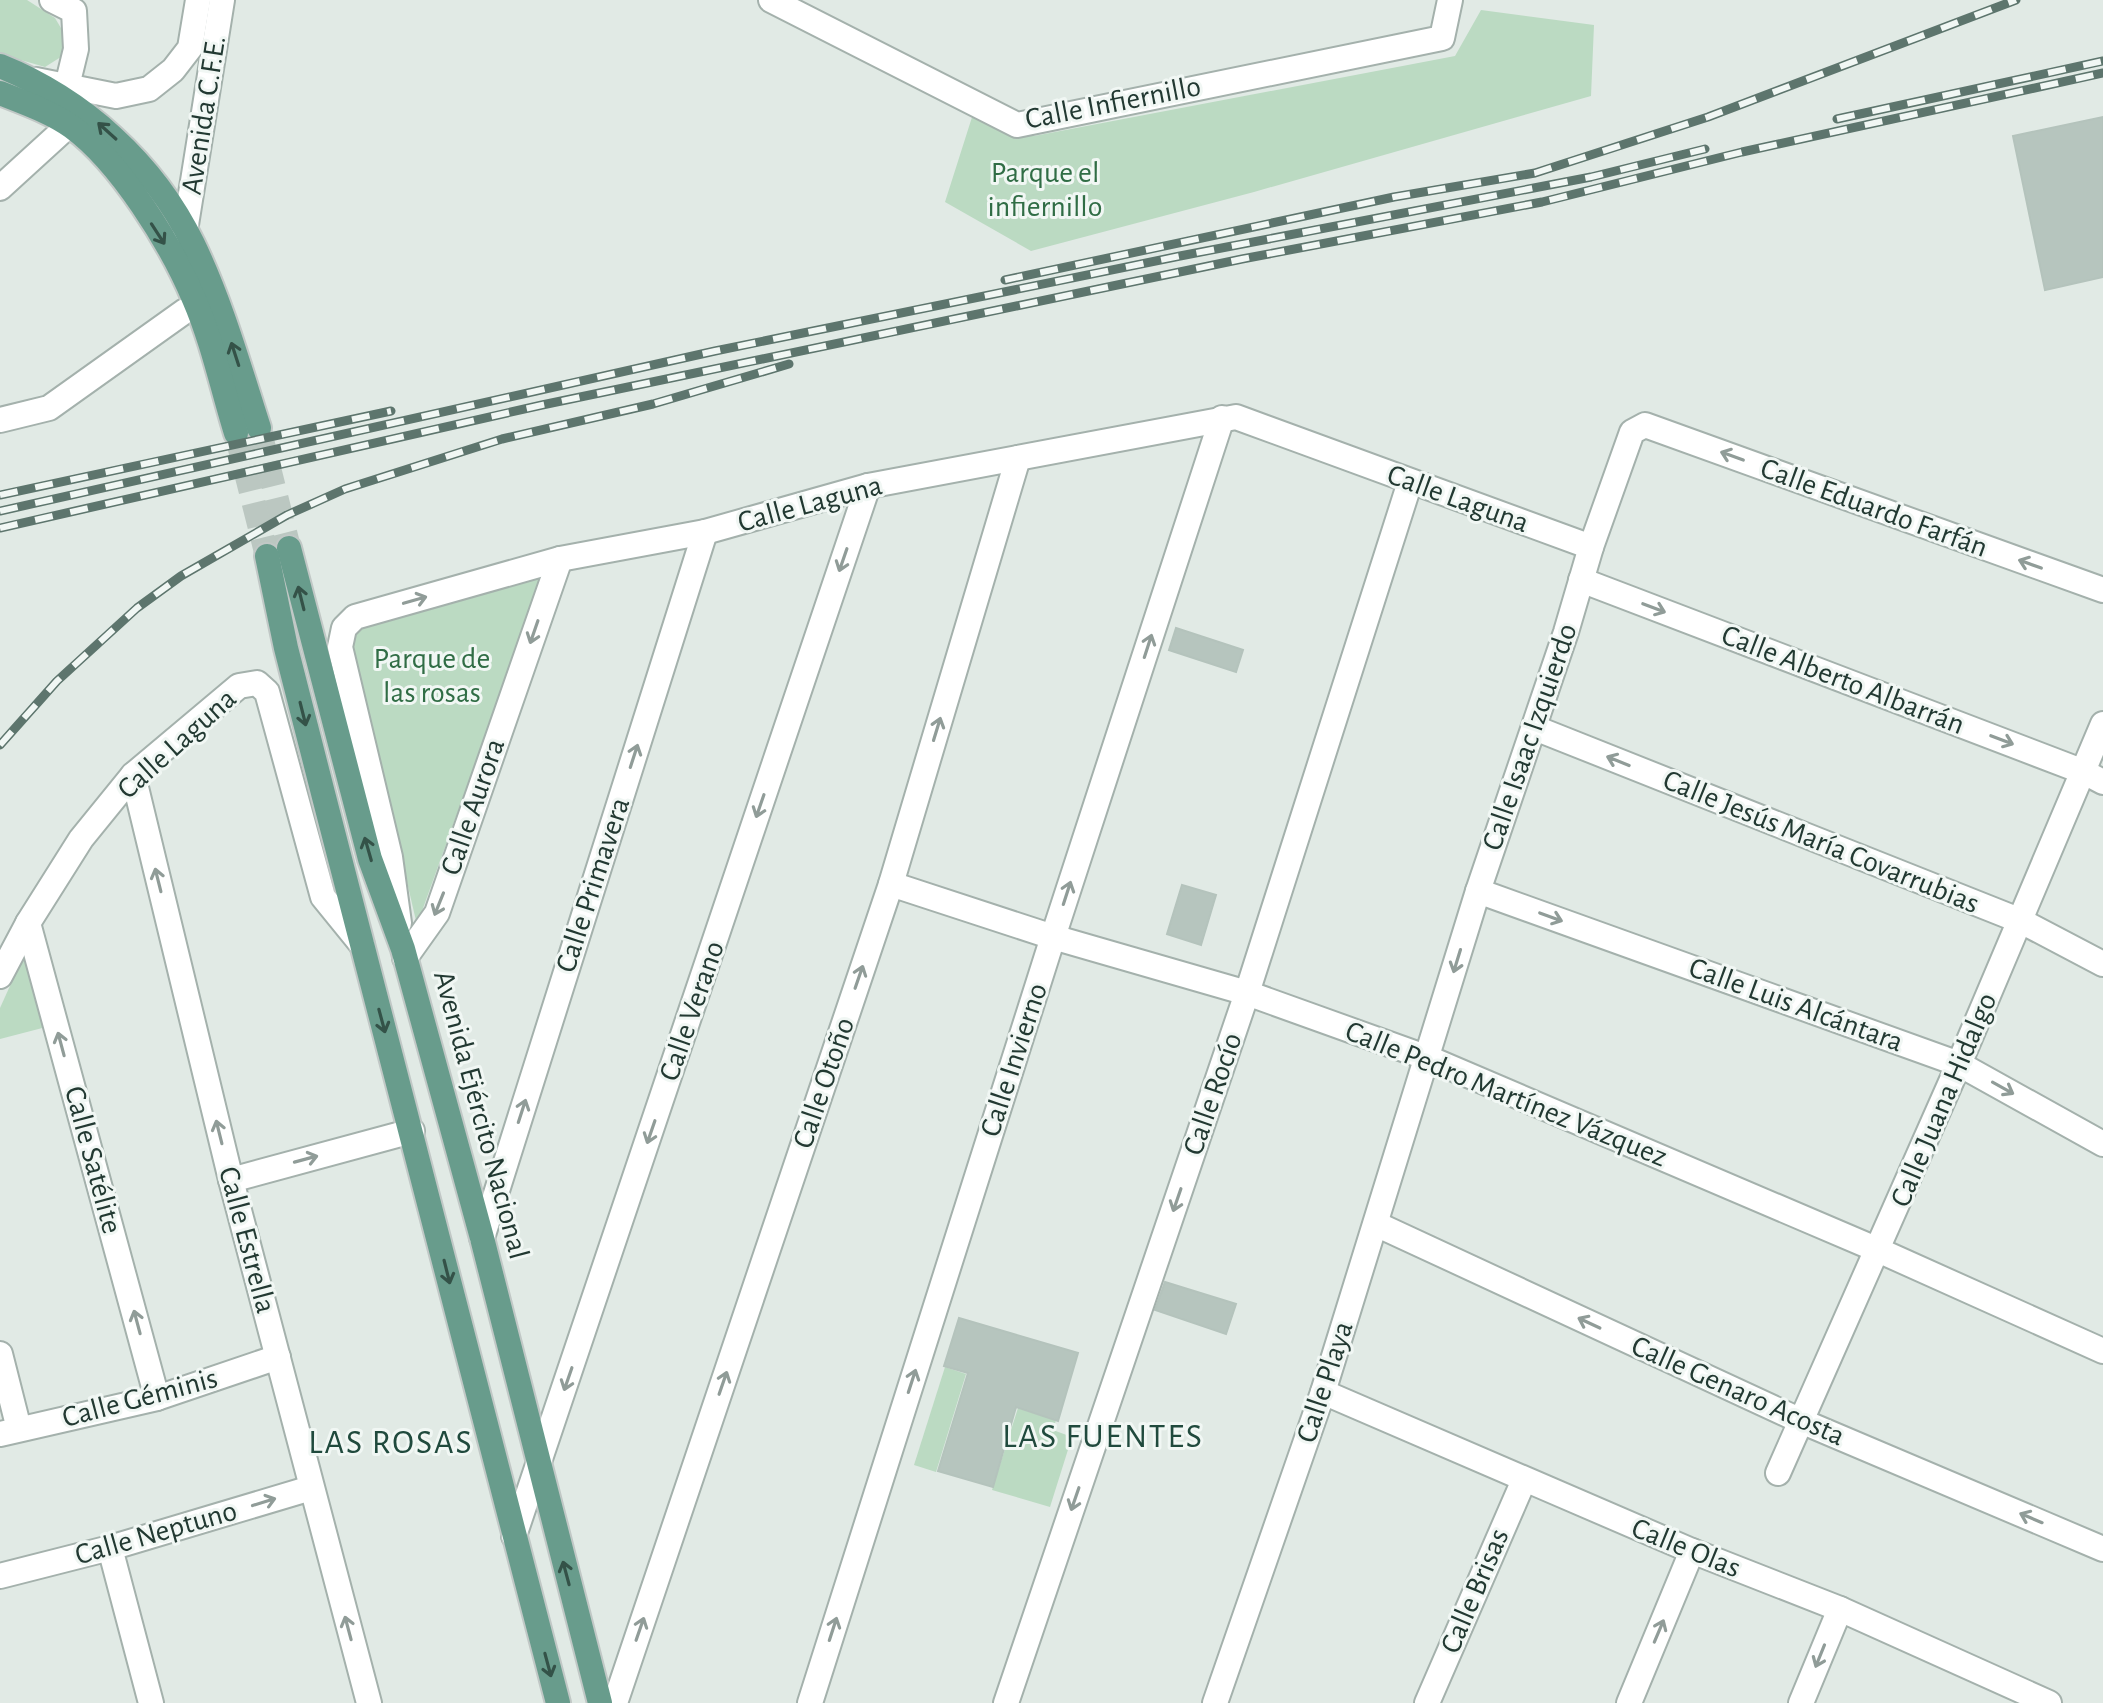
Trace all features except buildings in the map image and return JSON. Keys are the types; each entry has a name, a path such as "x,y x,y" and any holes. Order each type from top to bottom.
{"main road":[{"path":"0,66 36,80 93,119 115,138 158,188 185,231 219,304 247,430 195,300 131,193 100,150 69,125 0,93"},
{"name":"Avenida Ejército Nacional","path":"558,1703 286,648 278,552 370,859 404,954 482,1238 600,1703"}],"street":[{"path":"52,0 74,11 76,49 67,86"},
{"name":"Avenida C.F.E.","path":"36,80 116,96 149,89 173,70 190,48 198,0"},
{"name":"Avenida C.F.E.","path":"185,231 222,0"},
{"name":"Calle Infiernillo","path":"771,0 1017,125 1442,38 1450,0"},
{"path":"0,188 69,125"},
{"path":"0,420 49,408 185,311"},
{"name":"Calle Laguna","path":"404,954 390,857 340,647 344,628 355,617 560,559 705,532 868,486 1236,417 1591,547"},
{"name":"Calle Invierno","path":"810,1703 1053,937 1222,418"},
{"name":"Calle Isaac Izquierdo","path":"1428,1058 1478,891 1535,728 1591,547 1632,432 1645,425"},
{"name":"Calle Eduardo Farfán","path":"1645,425 2103,590"},
{"name":"Calle Otoño","path":"615,1703 891,884 1018,458"},
{"name":"Calle Rocío","path":"1006,1703 1247,993 1410,482"},
{"name":"Calle Verano","path":"514,1536 868,486"},
{"name":"Calle Primavera","path":"482,1238 705,532"},
{"name":"Calle Aurora","path":"404,954 437,913 560,559"},
{"name":"Calle Alberto Albarrán","path":"1581,580 2093,777"},
{"name":"Calle Laguna","path":"0,976 28,923 81,839 133,775 239,686 257,683 267,692 323,897 362,945"},
{"name":"Calle Juana Hidalgo","path":"1778,1473 2021,921 2093,777 2103,724"},
{"name":"Calle Jesús María Covarrubias","path":"1535,728 2021,921 2103,964"},
{"name":"Calle Estrella","path":"133,775 231,1180 369,1703"},
{"name":"Calle Pedro Martínez Vázquez","path":"891,884 1053,937 1247,993 1428,1058 1878,1250 2103,1351"},
{"name":"Calle Luis Alcántara","path":"1478,891 1959,1064 2103,1144"},
{"name":"Calle Satélite","path":"28,923 157,1398"},
{"name":"Calle Playa","path":"1215,1703 1323,1392 1428,1058"},
{"path":"231,1180 412,1131"},
{"name":"Calle Genaro Acosta","path":"1376,1224 1801,1421 2103,1549"},
{"path":"0,1354 10,1431"},
{"name":"Calle Géminis","path":"10,1431 157,1398 278,1357"},
{"name":"Calle Olas","path":"1323,1392 1692,1551 1840,1609 2022,1698 2049,1703"},
{"name":"Calle Brisas","path":"1427,1703 1524,1480"},
{"name":"Calle Neptuno","path":"0,1576 110,1548 311,1488"},
{"path":"110,1548 151,1703"},
{"path":"1629,1703 1692,1551"},
{"path":"1801,1703 1840,1609"}],"green space":[{"path":"0,0 27,0 55,18 68,40 64,55 45,67 0,54"},
{"name":"Parque el infiernillo","path":"1481,10 1594,25 1591,96 1254,192 1031,251 945,202 973,114 1034,136 1455,56"},
{"name":"Parque de las rosas","path":"543,575 417,925 348,628"},
{"path":"28,946 50,1026 0,1039 0,1008"},
{"path":"945,1367 966,1374 936,1472 914,1465"},
{"path":"1018,1408 1056,1420 1053,1430 1072,1437 1050,1507 992,1490"}],"tunnel":[{"path":"259,428 289,548"},
{"path":"236,433 267,556"}],"railway":[{"path":"1005,280 1394,197 1535,173 1708,117 2016,0"},
{"path":"1837,119 2103,61"},
{"path":"0,528 542,405 1242,259 1542,202 1742,152 2103,73"},
{"path":"0,511 715,351 1180,256 1591,177 1705,149"},
{"path":"0,745 57,681 137,608 181,576 287,515 345,489 502,439 653,404 789,364"},
{"path":"0,495 391,411"}],"district":[{"name":"LAS FUENTES","path":"1103,1437"},
{"name":"LAS ROSAS","path":"391,1443"}]}
